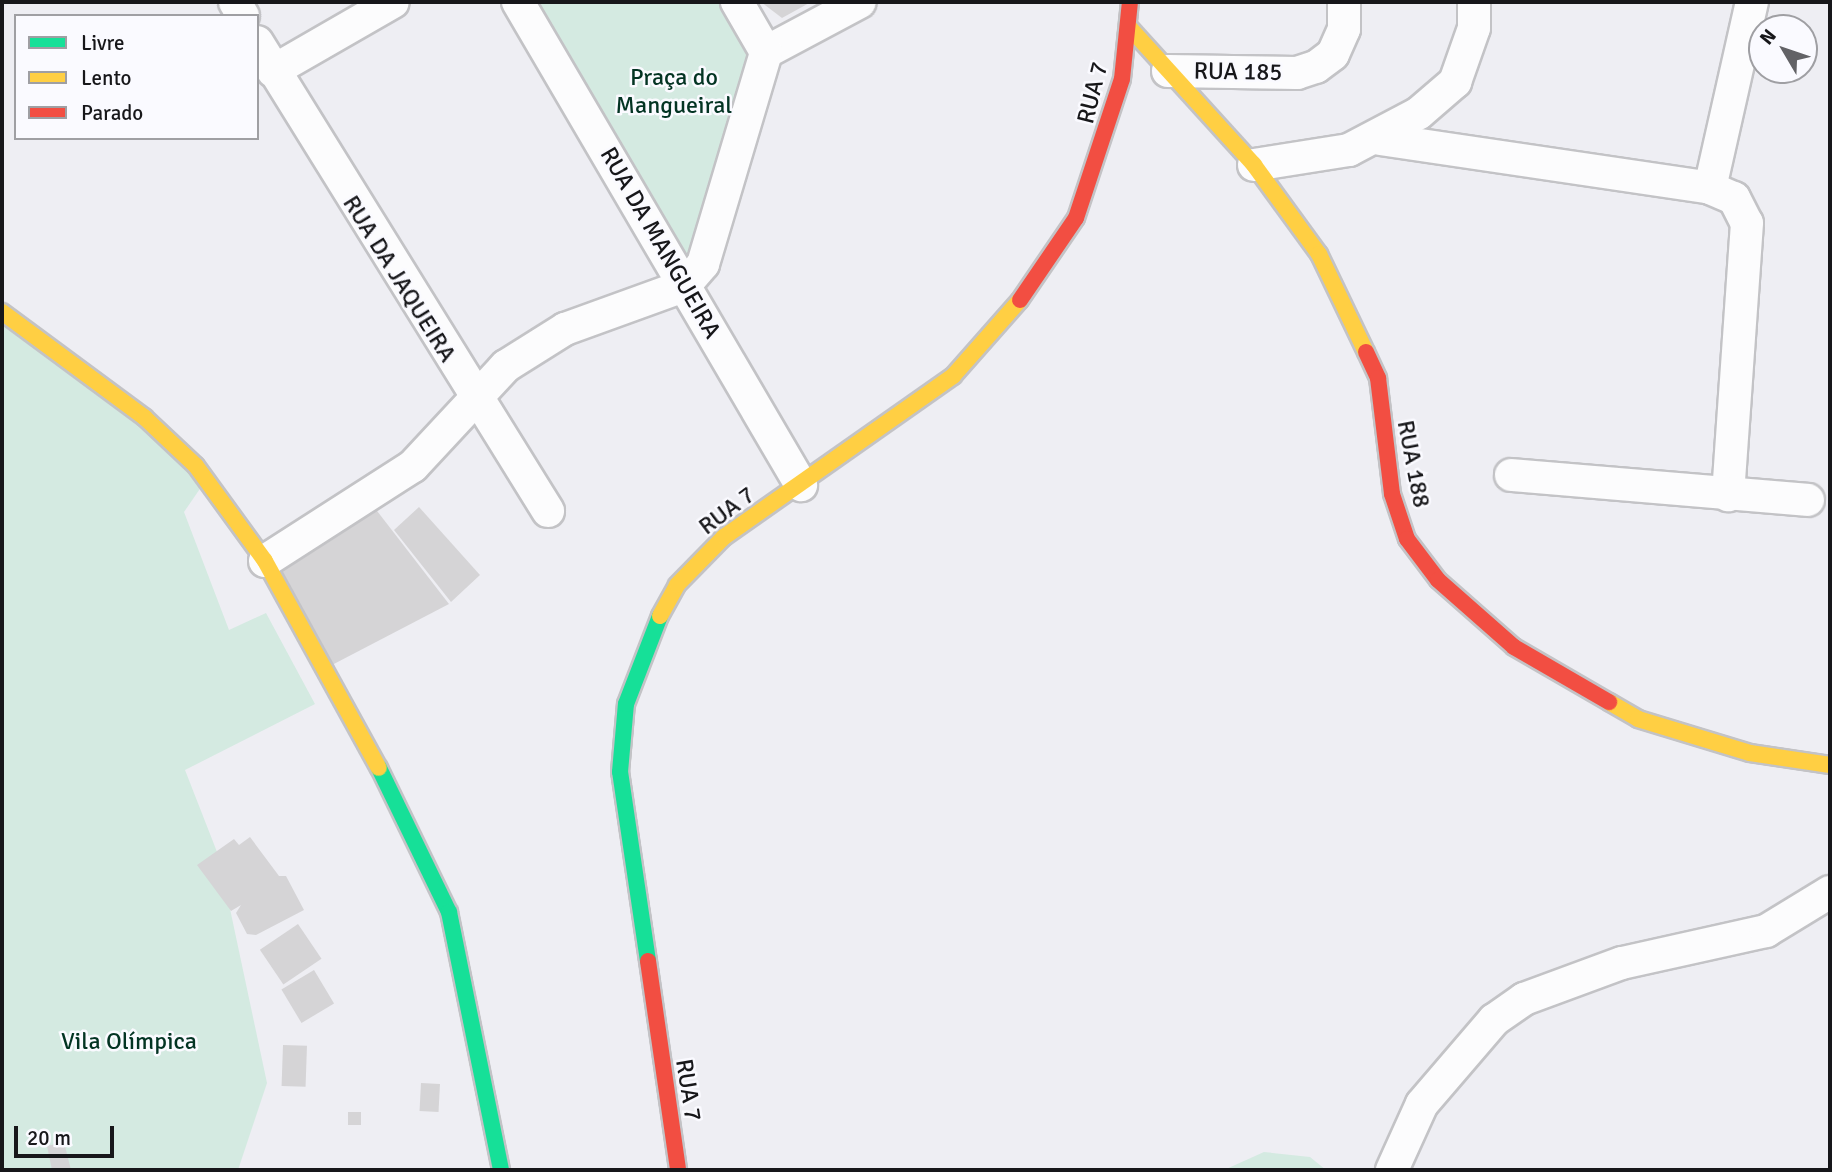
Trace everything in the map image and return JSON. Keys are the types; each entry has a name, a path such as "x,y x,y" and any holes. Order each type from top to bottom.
{"street":[{"path":"273,71 393,2"},
{"name":"RUA DA MANGUEIRA","path":"518,2 801,485"},
{"path":"265,561 413,466 506,366 565,329 684,286 703,264 718,230 766,52 737,2"},
{"path":"766,52 860,2"},
{"name":"RUA 7","path":"678,1170 629,858 620,772 626,704 643,647 677,585 724,537 953,376 1018,303 1076,218 1122,79 1130,2"},
{"name":"RUA 185","path":"1168,71 1297,74 1316,66 1333,54 1344,29 1344,2"},
{"path":"1254,165 1302,161 1380,139 1455,82 1474,28 1474,2"},
{"path":"1710,188 1752,2"},
{"name":"RUA 188","path":"1129,27 1254,165 1320,254 1363,336 1378,378 1392,494 1407,539 1438,580 1525,654 1638,719 1750,753 1830,765"},
{"name":"RUA DA JAQUEIRA","path":"259,46 474,398 548,511"},
{"path":"1380,139 1710,188 1734,198 1747,223 1728,495"},
{"path":"2,312 144,418 195,466 265,561 422,845 449,912 501,1170"},
{"path":"1511,475 1808,500"},
{"path":"1392,1170 1437,1085 1494,1020 1524,999 1622,963 1766,931 1830,892"}],"green space":[{"name":"Praça do Mangueiral","path":"518,2 742,2 775,56 720,270 684,286"},
{"name":"Vila Olímpica","path":"2,314 206,480 184,512 229,630 266,613 315,704 185,770 219,857 267,1083 238,1170 2,1170"},
{"path":"1264,1152 1310,1157 1326,1170 1224,1170"}],"building":[{"path":"761,2 811,2 782,18"},
{"path":"374,507 449,604 330,666 280,568"},
{"path":"419,507 480,575 451,602 394,530"},
{"path":"250,837 279,876 286,876 304,910 256,935 247,934 236,913 241,905 231,911 197,865 234,839 239,845"},
{"path":"298,924 321,959 283,985 260,950"},
{"path":"314,970 334,1003 302,1023 281,990"},
{"path":"283,1045 307,1046 306,1087 282,1086"},
{"path":"421,1083 440,1084 439,1112 420,1111"},
{"path":"348,1112 361,1112 361,1125 348,1125"},
{"path":"64,1142 71,1170 52,1170 47,1146"}],"traffic: fast":[{"path":"648,961 620,772 626,704 660,616"},
{"path":"379,768 449,912 501,1170"}],"traffic: slow":[{"path":"1129,27 1254,165 1319,254 1366,352"},
{"path":"660,616 677,585 724,537 953,376 1020,300"},
{"path":"2,312 144,417 196,466 265,561 379,768"},
{"path":"1609,702 1638,719 1750,753 1830,765"}],"traffic: jam":[{"path":"1020,300 1076,218 1122,79 1130,2"},
{"path":"1366,352 1378,378 1392,494 1407,539 1438,580 1514,647 1609,702"},
{"path":"648,961 678,1170"}]}
